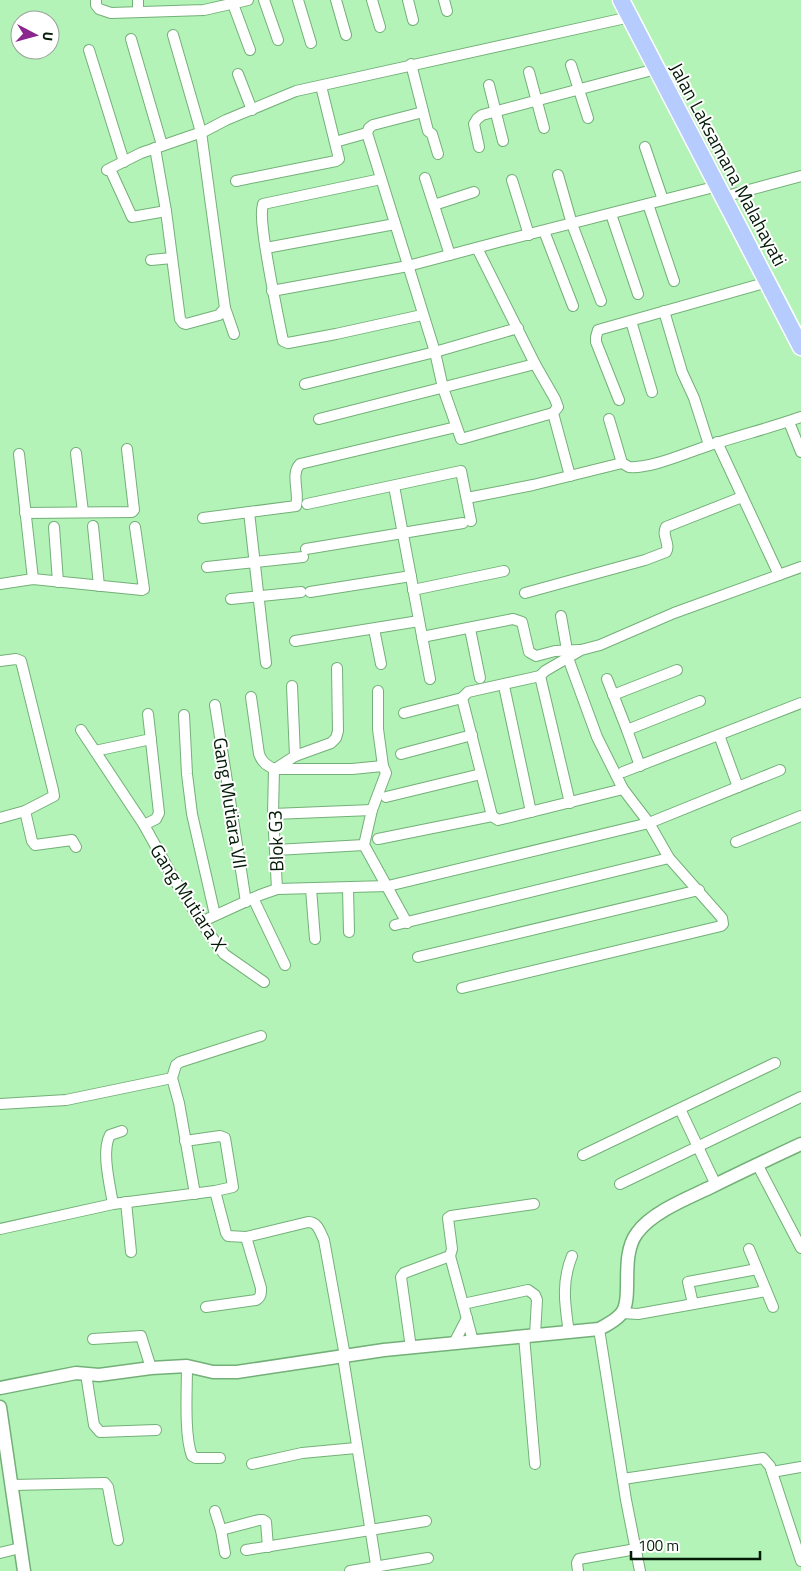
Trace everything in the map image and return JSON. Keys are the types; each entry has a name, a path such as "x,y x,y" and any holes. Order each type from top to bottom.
{"highway":[{"name":"Jalan Laksamana Malahayati","path":"621,0 801,346"}],"street":[{"path":"96,0 99,10 104,12 204,10 248,0"},
{"path":"138,0 138,12"},
{"path":"184,0 184,11"},
{"path":"264,0 278,40"},
{"path":"298,0 311,43"},
{"path":"336,0 346,35"},
{"path":"372,0 380,27"},
{"path":"408,0 413,20"},
{"path":"444,0 447,11"},
{"path":"236,2 250,50"},
{"path":"166,211 132,217 109,169 141,153 200,133 291,92 630,17"},
{"path":"173,35 200,133 225,308 234,334"},
{"path":"131,39 159,147 180,324 219,315 225,308"},
{"path":"89,50 124,162"},
{"path":"411,64 428,131 432,134 438,154"},
{"path":"571,65 588,118"},
{"path":"479,147 474,122 482,115 656,69"},
{"path":"529,72 544,128"},
{"path":"238,74 252,110"},
{"path":"489,85 503,141"},
{"path":"236,180 336,161 338,159 321,86"},
{"path":"423,112 373,126 367,134 435,352 443,388 461,439 553,413 558,407 477,248"},
{"path":"335,142 367,134"},
{"path":"646,147 663,200"},
{"path":"558,175 572,224 601,301"},
{"path":"272,291 408,266 663,200 721,192 801,176"},
{"path":"426,178 450,255"},
{"path":"380,179 263,204 261,212 272,291 283,341 288,343 422,315"},
{"path":"512,180 529,235"},
{"path":"434,205 474,192"},
{"path":"648,204 674,281"},
{"path":"611,214 638,294"},
{"path":"266,248 395,224"},
{"path":"544,231 573,306"},
{"path":"151,260 172,258"},
{"path":"619,400 596,337 598,330 768,282"},
{"path":"664,311 682,372 699,413 779,575"},
{"path":"631,321 652,392"},
{"path":"305,384 435,352 518,328"},
{"path":"319,419 535,364"},
{"path":"553,413 570,476"},
{"path":"609,419 622,462 628,468 642,466 801,417"},
{"path":"789,422 801,452"},
{"path":"203,518 296,506 298,499 296,470 300,464 456,427"},
{"path":"25,513 132,512 134,510 127,449"},
{"path":"76,453 83,512"},
{"path":"18,454 33,579"},
{"path":"466,498 570,476 622,462"},
{"path":"207,567 255,562 403,532 467,522 466,498 461,471 308,504"},
{"path":"394,486 430,680"},
{"path":"525,593 645,560 666,552 668,548 664,533 666,527 742,497"},
{"path":"249,512 266,663"},
{"path":"93,526 99,586"},
{"path":"54,527 58,582"},
{"path":"0,584 33,579 140,591 144,589 135,527"},
{"path":"404,713 462,698 468,692 504,686 540,676 568,654 600,645 674,614 801,567"},
{"path":"413,590 504,571"},
{"path":"231,599 305,592 411,576"},
{"path":"462,988 721,926 723,922 722,918 699,890 669,858 649,823 623,789 597,737 568,654 561,616"},
{"path":"422,638 470,629 512,618 522,622 529,652 532,655 536,656 555,651 568,654"},
{"path":"295,641 419,622"},
{"path":"374,629 381,664"},
{"path":"470,629 480,678"},
{"path":"0,662 16,659 21,661 54,796 25,810 0,818"},
{"path":"274,769 295,756 331,743 336,738 338,731 337,668"},
{"path":"613,694 677,670"},
{"path":"540,676 570,803"},
{"path":"607,679 640,766"},
{"path":"292,686 295,756"},
{"path":"504,686 531,812"},
{"path":"378,691 378,729 384,766 387,770 372,810 364,844 407,922"},
{"path":"251,697 258,754 266,765 274,769 352,769 384,766"},
{"path":"462,698 492,816 498,820 623,789"},
{"path":"627,730 700,701"},
{"path":"623,772 801,703"},
{"name":"Gang Mutiara VII","path":"215,705 249,900 285,965"},
{"name":"Gang Mutiara X","path":"144,825 156,819 159,813 148,714"},
{"path":"184,714 187,774 192,814 216,915"},
{"name":"Gang Mutiara X","path":"81,730 144,825 201,922 224,954 264,982"},
{"path":"401,754 472,735"},
{"path":"719,735 738,787"},
{"path":"95,751 150,739"},
{"name":"Blok G3","path":"201,922 277,889 273,814 274,769"},
{"path":"277,889 311,890 388,886 649,823 780,770"},
{"path":"386,797 481,774"},
{"path":"25,810 33,844 69,840 75,842 76,847"},
{"path":"273,814 372,810"},
{"path":"378,839 492,816"},
{"path":"736,842 801,816"},
{"path":"276,850 364,844"},
{"path":"395,925 669,858"},
{"path":"348,888 349,932"},
{"path":"311,890 315,939"},
{"path":"418,957 699,890"},
{"path":"195,1194 172,1078 176,1065 180,1062 261,1036"},
{"path":"583,1155 775,1063"},
{"path":"0,1104 66,1100 172,1078"},
{"path":"620,1184 801,1097"},
{"path":"680,1108 716,1184"},
{"path":"113,1204 106,1159 107,1140 110,1135 122,1131"},
{"path":"0,1229 113,1204 215,1191 234,1185 225,1138 220,1136 185,1141"},
{"path":"0,1388 76,1372 99,1375 151,1368 187,1366 213,1372 237,1372 473,1340 599,1329 611,1323 622,1313 626,1303 628,1251 642,1227 663,1211 801,1144"},
{"path":"757,1164 801,1248"},
{"path":"215,1191 226,1235 246,1237 304,1222 313,1222 324,1240 376,1569"},
{"path":"126,1202 131,1252"},
{"path":"473,1340 450,1256 452,1249 448,1218 534,1204"},
{"path":"206,1307 259,1298 261,1288 246,1237"},
{"path":"749,1249 773,1307"},
{"path":"411,1348 401,1276 450,1256"},
{"path":"569,1333 564,1296 568,1266 572,1256"},
{"path":"693,1304 688,1282 757,1269"},
{"path":"463,1304 528,1290 532,1292 537,1300 529,1336 535,1464"},
{"path":"622,1313 638,1314 766,1291"},
{"path":"454,1343 467,1318"},
{"path":"599,1329 640,1571"},
{"path":"93,1339 141,1336 151,1368"},
{"path":"187,1366 190,1451 192,1456 196,1458 220,1458"},
{"path":"86,1374 96,1429 104,1433 156,1430"},
{"path":"0,1407 24,1571"},
{"path":"252,1464 302,1453 356,1448"},
{"path":"623,1479 758,1458 765,1459 772,1472 801,1561"},
{"path":"772,1472 801,1466"},
{"path":"12,1485 105,1483 108,1488 118,1540"},
{"path":"215,1511 225,1553"},
{"path":"221,1530 263,1520 266,1522 268,1547"},
{"path":"246,1550 426,1521"},
{"path":"0,1553 20,1548"},
{"path":"578,1571 577,1563 580,1559 636,1549"},
{"path":"350,1571 376,1569 428,1558"}]}
